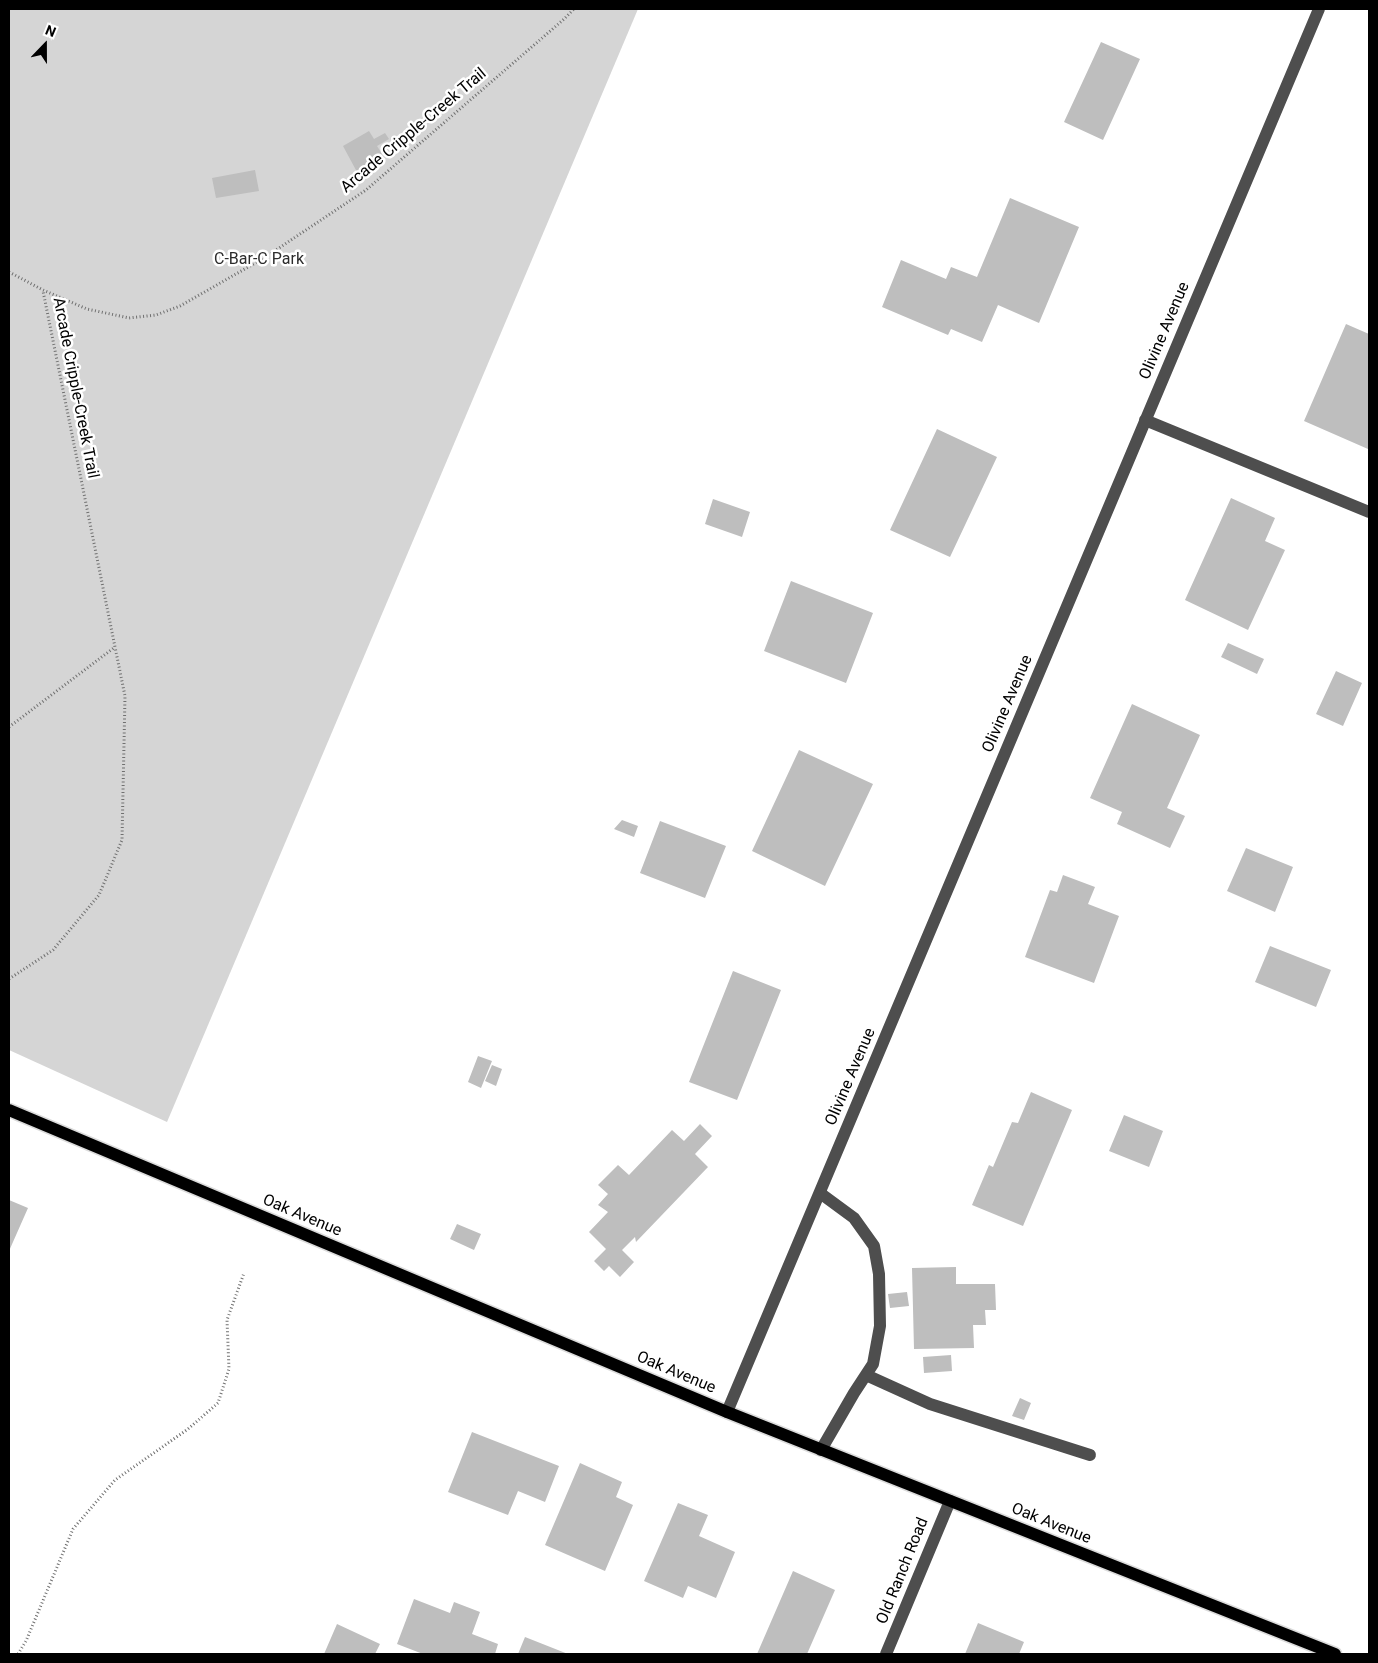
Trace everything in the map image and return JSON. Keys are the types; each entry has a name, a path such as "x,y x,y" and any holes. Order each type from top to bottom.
{"main road":[{"name":"Oak Avenue","path":"9,1110 727,1412 1335,1654"}],"street":[{"name":"Olivine Avenue","path":"727,1412 1319,9"},
{"path":"1145,420 1369,512"},
{"path":"820,1193 854,1218 874,1246 878,1274 880,1326 873,1364 821,1450"},
{"path":"866,1375 930,1404 1090,1455"},
{"name":"Old Ranch Road","path":"886,1654 950,1501"}],"path":[{"name":"Arcade Cripple-Creek Trail","path":"43,290 87,309 129,318 156,315 180,306 264,258 366,190 550,32 574,9"},
{"path":"9,272 43,290"},
{"name":"Arcade Cripple-Creek Trail","path":"9,979 53,950 99,895 122,840 125,696 43,290"},
{"path":"9,727 115,647"},
{"path":"18,1654 26,1641 73,1530 115,1480 188,1430 218,1403 229,1369 227,1320 244,1273"}],"green space":[{"name":"C-Bar-C Park","path":"9,9 638,9 167,1122 9,1050"}],"building":[{"path":"1101,42 1140,59 1103,140 1064,122"},
{"path":"369,131 374,139 385,133 389,139 377,146 384,157 357,172 343,146"},
{"path":"255,170 259,191 216,198 212,178"},
{"path":"1010,198 1079,227 1039,323 998,305 982,342 951,329 948,335 882,307 901,260 946,279 951,267 977,277"},
{"path":"1346,324 1369,334 1368,449 1304,421"},
{"path":"937,429 997,457 950,557 890,530"},
{"path":"1231,498 1275,518 1265,541 1285,550 1248,630 1185,600"},
{"path":"713,499 750,512 742,537 705,524"},
{"path":"791,581 873,613 846,683 764,651"},
{"path":"1228,643 1264,659 1257,674 1221,657"},
{"path":"1336,671 1362,683 1343,726 1316,714"},
{"path":"1132,704 1200,735 1167,808 1185,816 1170,848 1117,824 1122,812 1090,798"},
{"path":"799,750 873,784 825,886 752,851"},
{"path":"622,820 638,826 634,837 614,829"},
{"path":"660,821 726,846 705,898 640,873"},
{"path":"1246,848 1293,867 1275,912 1227,891"},
{"path":"1063,875 1095,887 1088,904 1119,916 1094,983 1025,957 1050,890 1057,892"},
{"path":"1270,946 1331,970 1316,1007 1255,982"},
{"path":"733,971 781,990 737,1100 689,1082"},
{"path":"478,1056 492,1061 481,1088 468,1082"},
{"path":"492,1065 502,1069 496,1086 485,1081"},
{"path":"1031,1092 1072,1110 1023,1226 972,1205 989,1165 993,1167 1012,1122 1018,1123"},
{"path":"1124,1115 1163,1131 1149,1167 1109,1151"},
{"path":"700,1124 712,1136 695,1154 708,1167 636,1242 635,1237 622,1250 634,1262 620,1277 609,1266 604,1271 594,1261 606,1249 589,1232 608,1212 598,1205 608,1194 598,1185 618,1165 629,1175 672,1130 684,1141"},
{"path":"9,1200 28,1208 9,1251"},
{"path":"457,1224 481,1234 474,1250 450,1239"},
{"path":"956,1267 956,1284 995,1284 996,1310 985,1310 986,1325 973,1325 974,1348 914,1349 912,1268"},
{"path":"907,1292 909,1306 890,1308 888,1294"},
{"path":"951,1355 952,1371 924,1373 923,1357"},
{"path":"1020,1398 1031,1403 1024,1420 1012,1416"},
{"path":"472,1432 559,1466 545,1502 518,1491 508,1515 448,1492"},
{"path":"580,1463 622,1482 616,1497 633,1505 605,1571 545,1545"},
{"path":"678,1503 708,1515 699,1536 735,1552 716,1598 688,1586 683,1598 644,1581"},
{"path":"793,1571 835,1590 807,1654 757,1654"},
{"path":"414,1599 450,1613 454,1602 480,1612 472,1634 498,1644 495,1654 423,1654 397,1644"},
{"path":"978,1623 1024,1642 1019,1654 965,1654"},
{"path":"337,1624 380,1644 375,1654 324,1654"},
{"path":"525,1637 568,1654 518,1654"}]}
